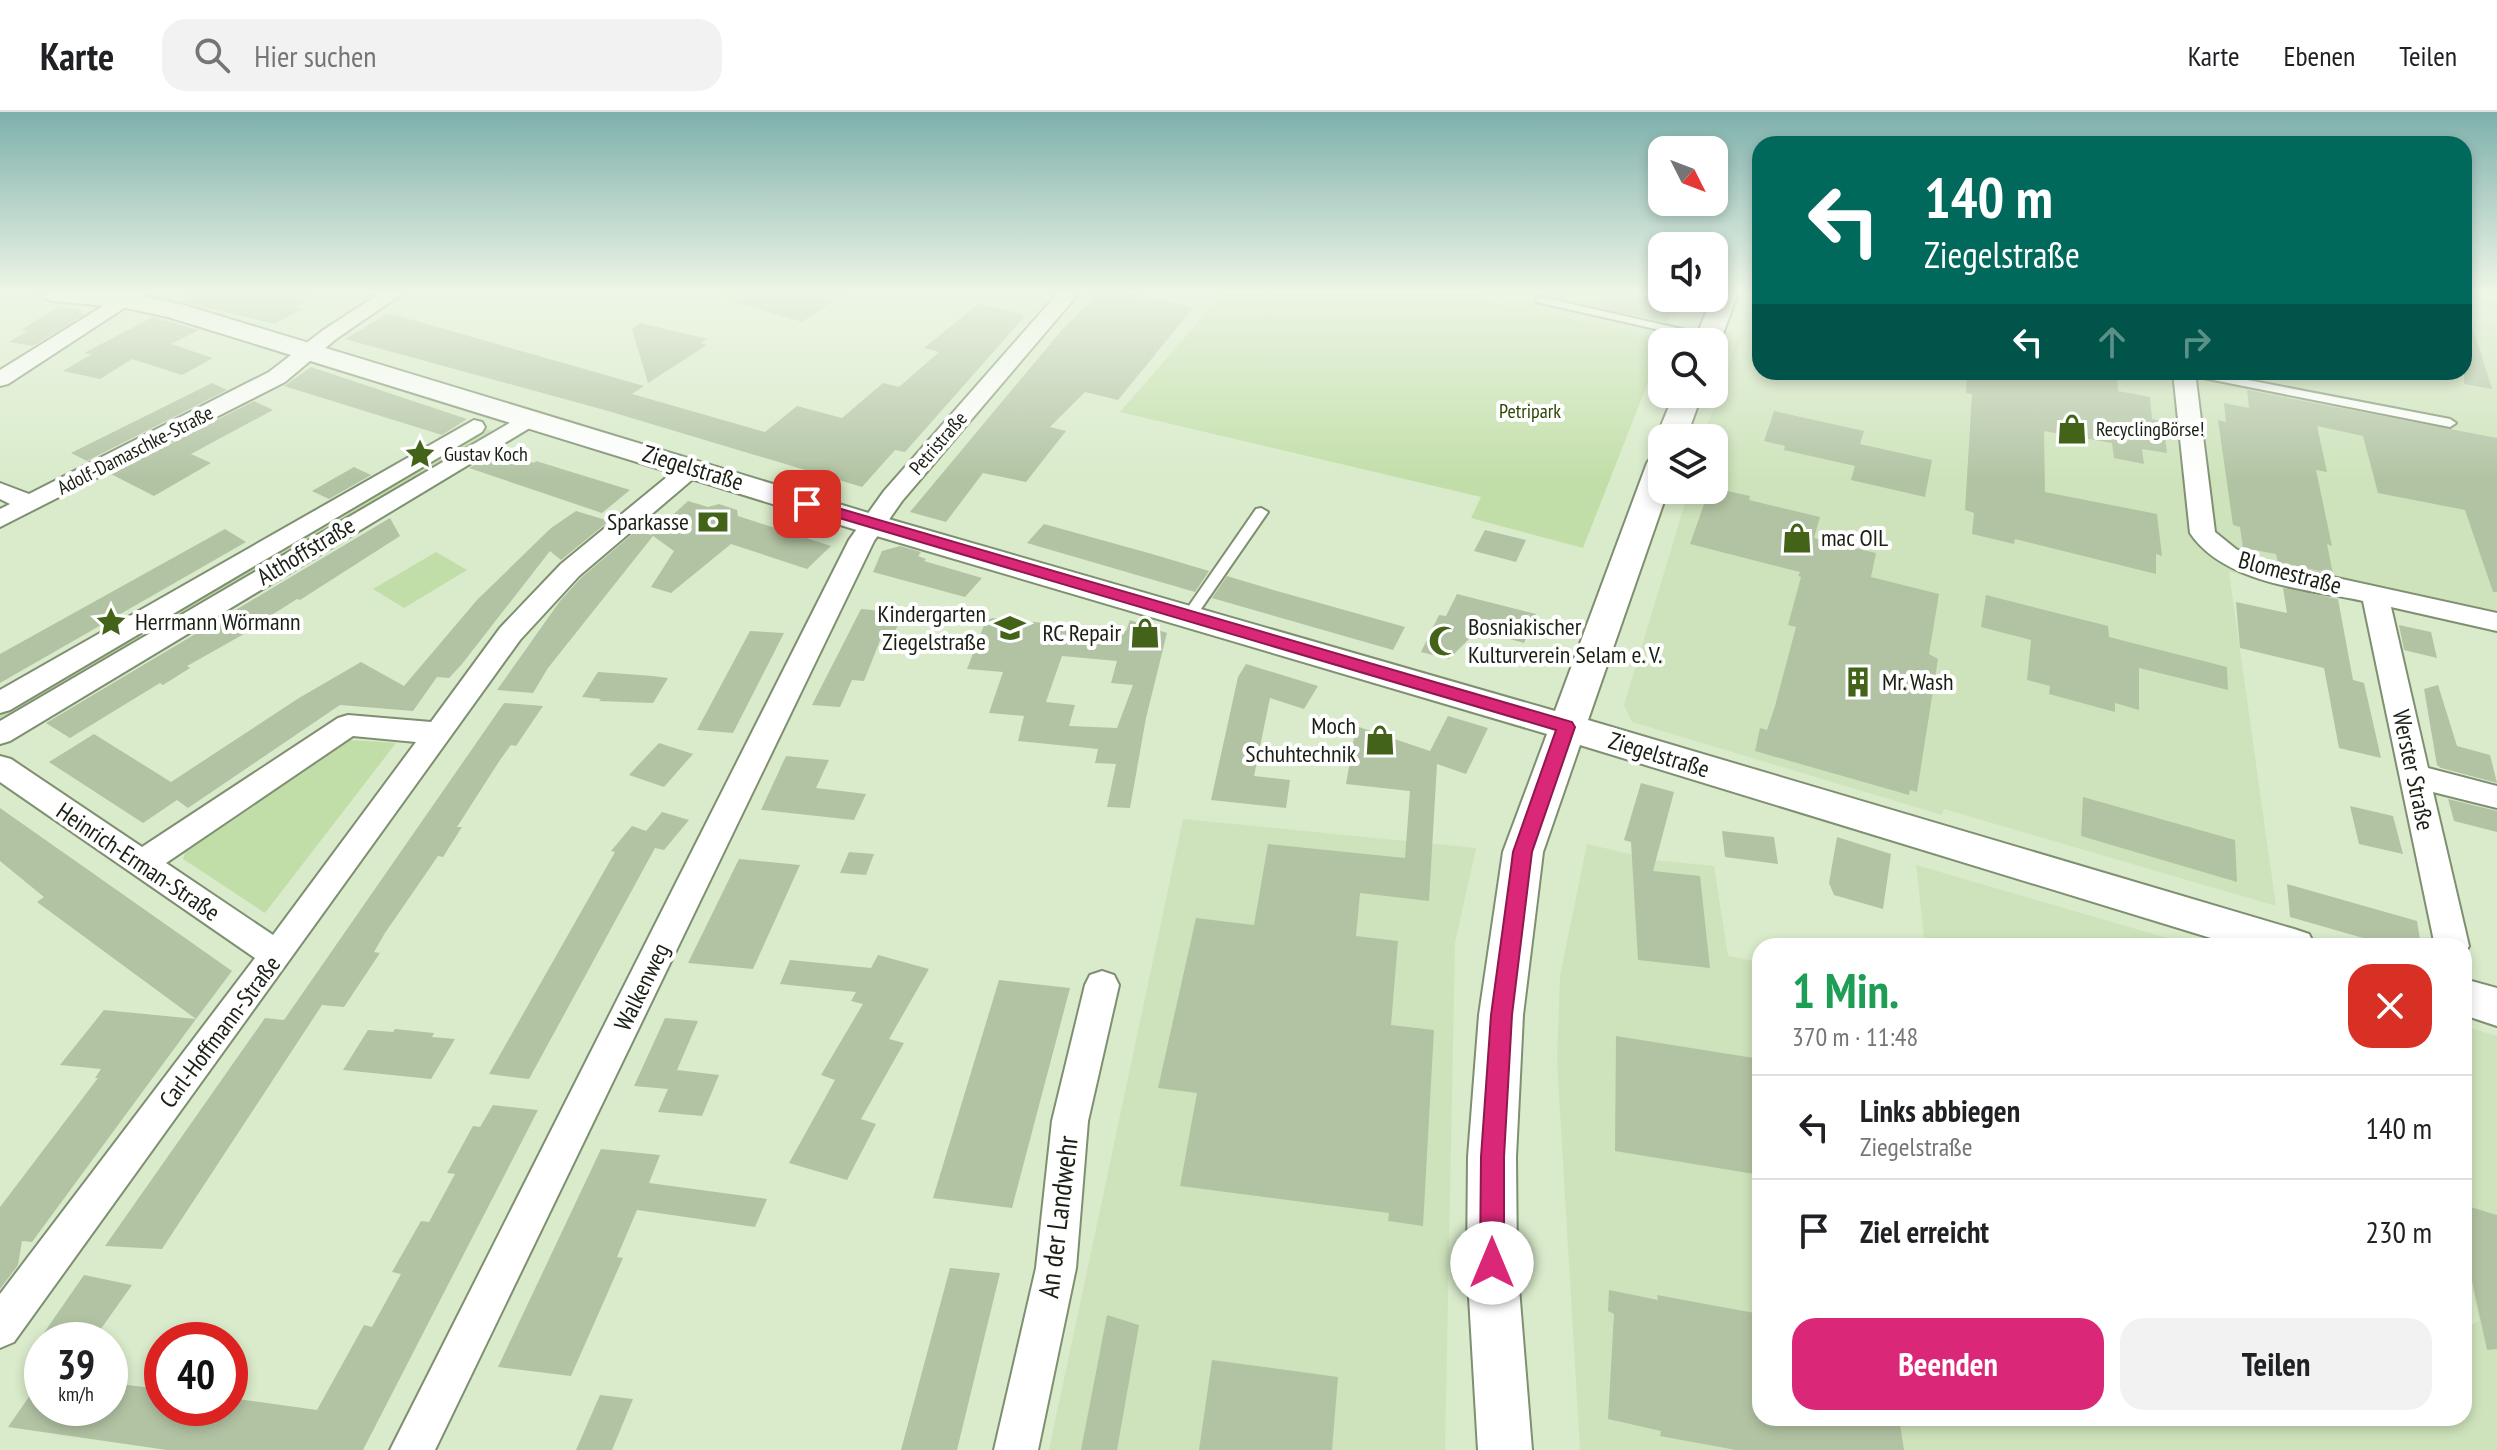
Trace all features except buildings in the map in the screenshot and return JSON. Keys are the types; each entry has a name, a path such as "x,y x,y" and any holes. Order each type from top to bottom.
{"street":[{"path":"0,379 37,355"},
{"name":"Adolf-Damaschke-Straße","path":"0,519 277,377 305,355"},
{"name":"Ziegelstraße","path":"320,355 874,525 1566,727 2267,938"},
{"name":"Petristraße","path":"874,525 893,496 1015,355"},
{"name":"Blomestraße","path":"2187,380 2203,533 2213,547 2231,559 2257,569 2497,622"},
{"name":"Althoffstraße","path":"0,703 516,414"},
{"name":"Althoffstraße","path":"0,734 516,414"},
{"name":"Carl-Hoffmann-Straße","path":"0,1328 510,634 570,570 692,468"},
{"path":"0,490 30,504"},
{"path":"1505,1450 1492,1263 1492,1157 1501,1015 1523,852 1648,502"},
{"name":"Walkenweg","path":"412,1450 862,540 874,525"},
{"name":"Werster Straße","path":"2375,595 2450,938"},
{"path":"140,864 348,725 437,733"},
{"name":"Heinrich-Erman-Straße","path":"0,767 277,955"},
{"path":"2414,776 2497,797"},
{"name":"An der Landwehr","path":"1016,1450 1056,1268 1070,1121 1102,985"},
{"path":"2472,999 2497,1007"}],"lane":[{"path":"2227,380 2450,423"},
{"path":"1189,616 1261,512"}],"shaded area":[{"path":"1731,355 1752,355 1752,380 2472,380 2472,355 2497,355 2497,633 2229,572 2276,906 1944,809 1942,815 1632,722 1624,705 1685,504 1728,504 1728,424 1708,424 1713,408 1728,408 1728,366"},
{"path":"1183,819 1476,848 1455,943 1445,1450 1049,1450"},
{"path":"1587,844 1655,860 1714,866 1728,956 1752,960 1752,1426 2472,1426 2472,1324 2479,1321 2472,1289 2472,1028 2497,1036 2497,1450 1580,1450 1557,1061 1560,976"},
{"path":"1916,865 2167,938 1924,938"}],"green space":[{"name":"Petripark","path":"1169,355 1648,355 1648,382 1583,548 1471,518 1481,497 1120,412"},
{"path":"481,427 499,433 0,726 0,709"},
{"path":"436,552 467,570 404,608 373,589"},
{"path":"351,740 396,743 265,913 183,859 189,840 331,745"}],"place":[{"name":"RecyclingBörse!","path":"2072,429"},
{"name":"Gustav Koch","path":"420,454"},
{"name":"Sparkasse","path":"713,522"},
{"name":"mac OIL","path":"1797,538"},
{"name":"Herrmann Wörmann","path":"111,622"},
{"name":"Kindergarten Ziegelstraße","path":"1010,628"},
{"name":"RC Repair","path":"1145,633"},
{"name":"Bosniakischer Kulturverein Selam e. V.","path":"1444,641"},
{"name":"Mr. Wash","path":"1858,682"},
{"name":"Moch Schuhtechnik","path":"1380,740"}],"route":[{"path":"807,504 1566,727 1520,868 1501,1015 1492,1157 1492,1263"}]}
